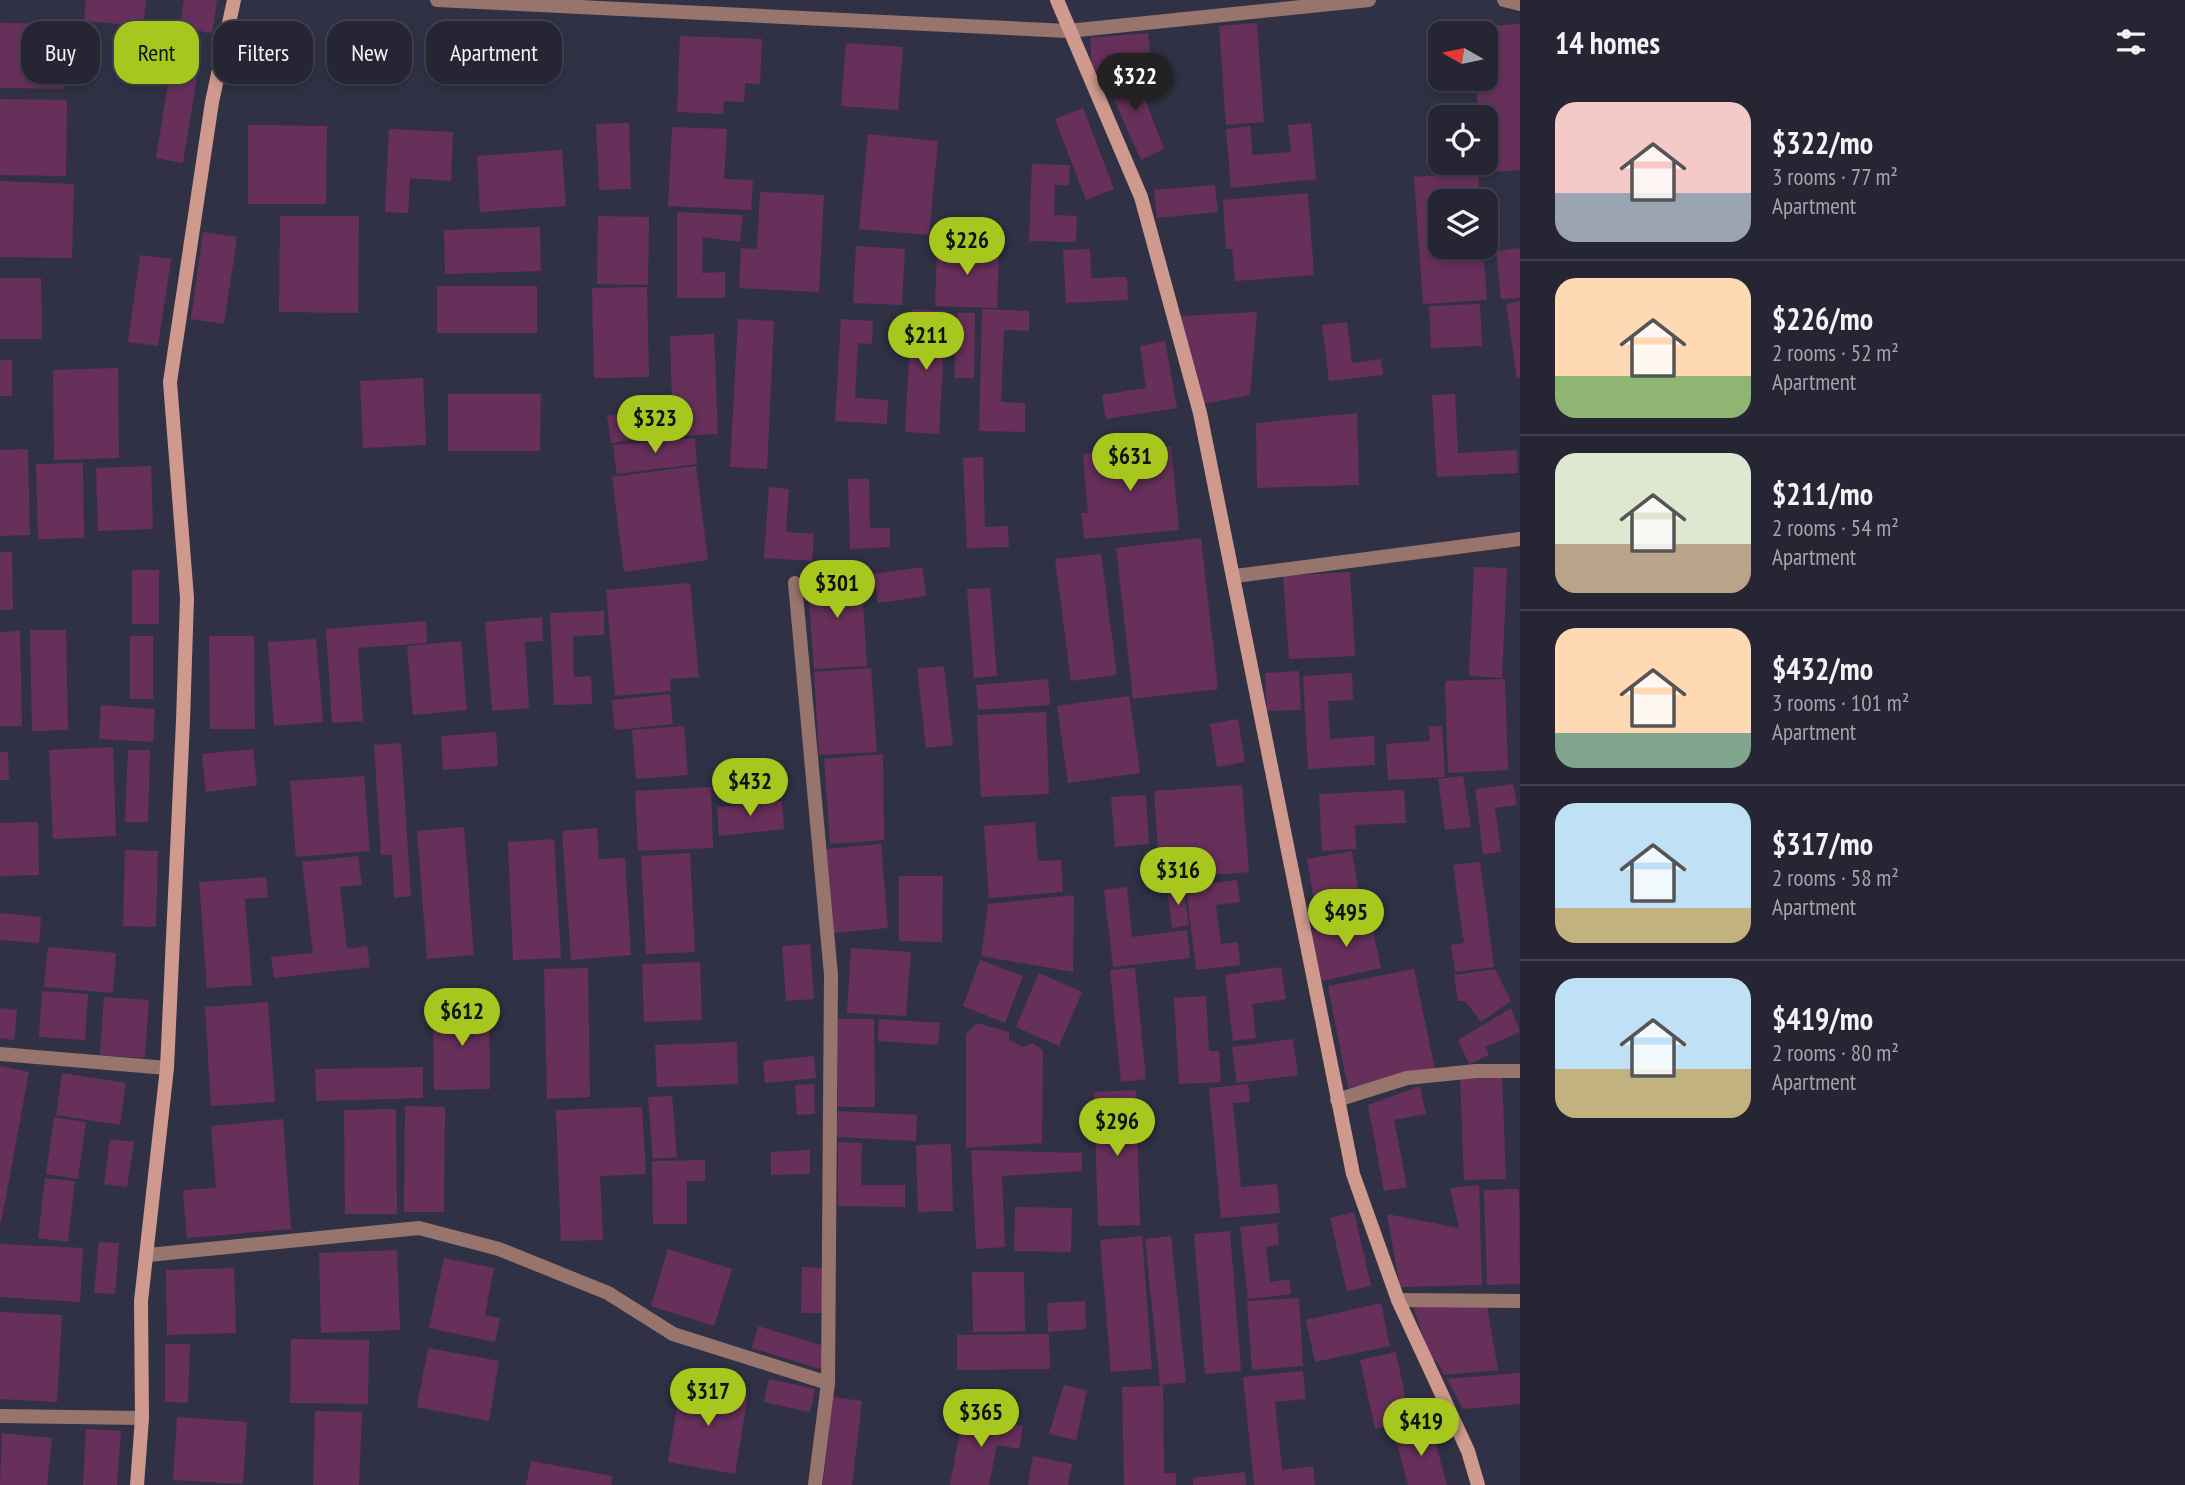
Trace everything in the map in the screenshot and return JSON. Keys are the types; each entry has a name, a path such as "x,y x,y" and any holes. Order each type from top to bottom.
{"street":[{"path":"137,1485 142,1418 141,1301 167,1068 187,598 170,382 212,102 234,0"},
{"path":"437,0 1068,31 1369,0"},
{"path":"1057,0 1068,31 1098,90 1141,197 1200,413 1235,576 1353,1174 1398,1300 1468,1451 1478,1485"},
{"path":"1504,0 1520,4"},
{"path":"1235,576 1520,539"},
{"path":"796,583 831,975 828,1383 815,1485"},
{"path":"0,1054 167,1068"},
{"path":"1337,1100 1407,1078 1520,1071"},
{"path":"148,1255 419,1228 499,1249 608,1293 673,1334 828,1383"},
{"path":"1398,1300 1520,1301"},
{"path":"0,1416 142,1418"}],"building":[{"path":"86,0 146,0 144,21 114,21 114,24 84,21"},
{"path":"184,0 217,0 212,33 199,31 199,21 181,21"},
{"path":"0,23 21,23 21,84 63,84 63,89 0,88"},
{"path":"1257,23 1264,122 1226,125 1219,26"},
{"path":"1520,24 1520,170 1498,172 1498,105 1477,105 1477,91 1498,91 1498,25"},
{"path":"1148,33 1151,66 1092,71 1090,38"},
{"path":"680,36 762,39 760,84 745,83 744,102 724,101 723,114 677,112"},
{"path":"846,43 903,47 898,110 841,106"},
{"path":"1134,71 1164,149 1141,160 1103,75"},
{"path":"168,84 196,84 183,163 156,158"},
{"path":"0,99 67,100 66,176 0,175"},
{"path":"1083,108 1114,189 1086,200 1055,119"},
{"path":"629,123 631,189 599,190 596,124"},
{"path":"1311,123 1316,179 1231,188 1226,129 1250,126 1253,155 1291,152 1288,125"},
{"path":"248,125 327,126 326,204 248,204"},
{"path":"672,127 727,129 724,179 753,180 751,210 668,206"},
{"path":"389,129 453,132 451,181 410,178 408,213 385,212"},
{"path":"868,134 938,141 929,235 859,229"},
{"path":"562,150 566,206 480,212 477,156"},
{"path":"1032,164 1070,165 1069,185 1055,185 1054,215 1077,216 1076,242 1029,241"},
{"path":"1478,175 1479,189 1428,189 1428,259 1484,259 1487,300 1423,304 1414,177"},
{"path":"0,181 74,184 72,258 0,257"},
{"path":"1215,185 1218,212 1157,218 1154,190"},
{"path":"760,192 824,195 819,292 739,288 741,248 757,249"},
{"path":"1308,193 1314,275 1235,281 1232,249 1226,249 1223,200"},
{"path":"677,212 743,215 740,242 703,237 702,273 725,272 725,298 677,298"},
{"path":"280,216 359,216 358,313 279,312"},
{"path":"598,216 649,217 648,285 597,284"},
{"path":"540,227 541,271 445,274 444,230"},
{"path":"203,232 237,237 224,324 191,319"},
{"path":"856,246 905,249 902,305 853,303"},
{"path":"937,246 999,248 997,308 935,306"},
{"path":"1520,248 1520,298 1501,299 1498,251"},
{"path":"1090,249 1091,278 1127,277 1128,300 1066,303 1063,250"},
{"path":"140,255 171,259 158,346 128,342"},
{"path":"0,278 41,278 42,339 0,339"},
{"path":"437,286 537,286 537,333 437,333"},
{"path":"647,287 649,377 594,378 592,288"},
{"path":"1520,301 1520,377 1517,377 1506,304"},
{"path":"1480,304 1482,346 1431,348 1429,306"},
{"path":"912,309 946,311 939,434 905,432"},
{"path":"982,309 1029,311 1029,331 1004,330 1001,402 1025,403 1025,432 979,431"},
{"path":"1257,312 1250,395 1203,404 1181,316"},
{"path":"957,313 975,313 974,378 954,378"},
{"path":"738,319 774,321 767,469 730,467"},
{"path":"841,319 873,321 872,344 858,343 855,398 888,400 887,424 835,421"},
{"path":"1347,322 1352,363 1381,359 1383,375 1329,381 1322,325"},
{"path":"714,334 718,434 673,436 670,336"},
{"path":"1165,341 1177,408 1106,419 1102,395 1146,388 1140,346"},
{"path":"0,360 12,360 12,396 0,396"},
{"path":"118,368 119,458 54,460 53,370"},
{"path":"423,378 426,445 363,448 360,381"},
{"path":"448,394 541,394 540,451 448,451"},
{"path":"1455,394 1458,453 1517,450 1518,473 1437,477 1432,395"},
{"path":"654,409 658,436 611,443 607,416"},
{"path":"1357,413 1359,485 1257,488 1256,423"},
{"path":"695,438 697,464 617,474 613,445"},
{"path":"1171,446 1179,530 1084,539 1081,513 1088,513 1083,454"},
{"path":"28,449 30,535 0,536 0,450"},
{"path":"983,457 985,527 1008,526 1009,547 967,548 963,458"},
{"path":"83,463 84,538 38,539 36,464"},
{"path":"151,466 153,529 98,531 96,468"},
{"path":"696,466 708,560 624,572 612,477"},
{"path":"848,479 869,479 870,528 890,528 890,547 850,549"},
{"path":"769,487 789,489 786,532 814,534 812,561 764,558"},
{"path":"1201,538 1218,689 1133,699 1116,548"},
{"path":"0,552 12,552 13,610 0,610"},
{"path":"1101,554 1117,675 1071,681 1055,559"},
{"path":"922,567 926,596 878,603 874,574"},
{"path":"1474,567 1507,568 1502,678 1469,676"},
{"path":"132,570 159,570 159,624 132,624"},
{"path":"861,572 867,666 814,669 807,575"},
{"path":"1350,572 1355,656 1289,659 1283,576"},
{"path":"690,583 699,677 670,679 671,691 615,696 606,590"},
{"path":"990,588 997,676 974,678 967,589"},
{"path":"604,611 604,635 573,636 574,677 591,676 592,704 554,705 550,613"},
{"path":"542,617 543,641 525,642 529,708 492,711 485,622"},
{"path":"426,621 427,643 358,648 363,721 332,723 326,629"},
{"path":"30,630 66,630 68,730 32,731"},
{"path":"20,631 22,726 0,726 0,632"},
{"path":"130,636 153,636 153,699 130,699"},
{"path":"209,636 254,636 255,729 210,729"},
{"path":"316,639 323,722 274,726 268,642"},
{"path":"461,641 467,710 413,715 407,646"},
{"path":"944,666 953,745 926,748 917,669"},
{"path":"871,668 877,752 819,755 814,672"},
{"path":"1299,671 1301,710 1267,711 1265,673"},
{"path":"1352,673 1353,700 1328,701 1330,739 1374,736 1375,765 1308,769 1303,676"},
{"path":"1048,679 1050,705 978,710 976,685"},
{"path":"1505,679 1508,770 1448,773 1445,681"},
{"path":"670,694 673,724 615,730 612,700"},
{"path":"1129,696 1140,773 1068,783 1057,706"},
{"path":"101,705 155,709 153,742 99,739"},
{"path":"1046,712 1049,794 981,797 977,715"},
{"path":"1238,719 1245,762 1217,767 1210,724"},
{"path":"684,726 688,775 636,779 632,730"},
{"path":"1442,726 1445,777 1388,780 1386,744 1430,741 1429,727"},
{"path":"496,732 498,766 443,770 441,736"},
{"path":"401,743 411,896 394,898 392,855 381,855 374,745"},
{"path":"113,747 116,836 53,839 49,750"},
{"path":"253,749 257,785 206,792 202,754"},
{"path":"128,750 150,750 148,822 125,822"},
{"path":"0,752 8,752 9,780 0,780"},
{"path":"883,754 884,840 830,844 824,759"},
{"path":"364,776 370,851 296,857 290,781"},
{"path":"1463,776 1471,827 1445,830 1438,779"},
{"path":"1513,784 1517,805 1495,808 1501,852 1483,854 1475,789"},
{"path":"1242,785 1249,872 1160,879 1154,791"},
{"path":"711,787 713,848 638,851 635,791"},
{"path":"1404,790 1406,823 1355,825 1356,849 1322,851 1319,794"},
{"path":"1146,795 1149,844 1115,847 1111,797"},
{"path":"782,801 784,829 719,836 717,807"},
{"path":"38,822 39,875 0,876 0,823"},
{"path":"1035,822 1038,861 1061,860 1063,892 989,898 984,826"},
{"path":"464,827 474,955 427,959 417,831"},
{"path":"597,828 599,859 625,858 631,955 571,960 562,831"},
{"path":"554,839 561,958 513,960 508,842"},
{"path":"881,844 888,928 834,933 826,849"},
{"path":"125,850 158,851 156,927 123,926"},
{"path":"1352,851 1362,916 1318,924 1307,859"},
{"path":"690,853 695,952 646,954 641,856"},
{"path":"358,856 362,885 340,887 347,949 367,946 370,967 274,978 271,957 313,953 302,862"},
{"path":"1480,862 1494,967 1455,972 1451,945 1464,943 1453,865"},
{"path":"899,876 943,876 942,942 899,941"},
{"path":"266,877 268,897 245,899 252,985 207,988 199,882"},
{"path":"1237,880 1240,902 1216,905 1221,944 1238,942 1240,965 1196,970 1186,887"},
{"path":"1183,885 1189,925 1172,928 1167,888"},
{"path":"1127,887 1132,937 1187,930 1190,958 1113,967 1104,890"},
{"path":"1074,895 1073,972 981,956 988,904"},
{"path":"0,913 41,917 39,943 0,940"},
{"path":"1370,917 1381,968 1322,981 1310,931"},
{"path":"810,944 814,999 786,1001 782,946"},
{"path":"48,947 116,953 113,993 44,987"},
{"path":"851,948 911,952 906,1016 847,1013"},
{"path":"980,960 1023,976 1005,1023 963,1006"},
{"path":"700,962 702,1020 644,1022 642,964"},
{"path":"1281,967 1286,999 1252,1004 1256,1038 1233,1041 1225,975"},
{"path":"588,968 590,1097 547,1099 544,969"},
{"path":"1135,968 1146,1079 1121,1082 1110,970"},
{"path":"1414,969 1435,1070 1348,1088 1328,986"},
{"path":"1495,969 1511,1001 1481,1022 1465,1001 1458,1001 1454,975"},
{"path":"1039,973 1082,992 1059,1046 1016,1027"},
{"path":"42,991 88,994 85,1040 39,1037"},
{"path":"1206,996 1209,1051 1219,1051 1221,1082 1179,1084 1174,998"},
{"path":"104,997 149,1000 145,1058 100,1055"},
{"path":"268,1002 275,1102 211,1106 205,1007"},
{"path":"489,1005 490,1089 434,1090 433,1006"},
{"path":"0,1008 17,1010 14,1040 0,1038"},
{"path":"1511,1008 1520,1032 1485,1047 1489,1055 1469,1064 1458,1040"},
{"path":"837,1019 874,1019 875,1107 838,1107"},
{"path":"879,1019 940,1023 938,1045 878,1041"},
{"path":"977,1023 1009,1032 1009,1040 1023,1047 1032,1043 1043,1050 1042,1143 966,1148 966,1034"},
{"path":"1293,1039 1298,1075 1237,1083 1232,1047"},
{"path":"737,1042 738,1084 657,1087 655,1045"},
{"path":"814,1056 816,1078 765,1083 763,1061"},
{"path":"0,1066 29,1072 1,1223 0,1222"},
{"path":"423,1067 423,1098 316,1101 315,1069"},
{"path":"62,1073 126,1083 120,1125 56,1115"},
{"path":"1502,1075 1506,1179 1464,1180 1460,1077"},
{"path":"814,1084 815,1114 797,1115 795,1085"},
{"path":"1248,1084 1250,1102 1233,1103 1241,1187 1277,1184 1280,1213 1221,1218 1209,1088"},
{"path":"1420,1086 1426,1114 1394,1120 1407,1187 1384,1191 1368,1105"},
{"path":"1136,1090 1140,1225 1098,1226 1094,1092"},
{"path":"672,1096 677,1157 653,1159 648,1097"},
{"path":"405,1106 445,1107 444,1212 404,1212"},
{"path":"642,1107 646,1174 600,1176 603,1240 561,1241 556,1110"},
{"path":"396,1109 397,1214 345,1214 344,1110"},
{"path":"838,1111 917,1115 916,1141 836,1137"},
{"path":"54,1117 86,1122 78,1179 46,1174"},
{"path":"283,1119 291,1229 187,1238 183,1190 216,1188 211,1126"},
{"path":"110,1139 134,1142 127,1187 104,1184"},
{"path":"838,1142 862,1143 861,1185 905,1185 905,1207 838,1206"},
{"path":"951,1144 953,1211 918,1212 916,1145"},
{"path":"810,1150 810,1174 771,1175 771,1152"},
{"path":"971,1150 1082,1153 1082,1171 1002,1176 1005,1247 976,1249"},
{"path":"705,1160 705,1181 687,1181 687,1224 653,1224 652,1161"},
{"path":"45,1178 75,1181 68,1242 38,1238"},
{"path":"1479,1185 1482,1285 1400,1287 1387,1214 1459,1228 1450,1188"},
{"path":"1519,1189 1520,1284 1487,1285 1484,1190"},
{"path":"1015,1207 1072,1208 1071,1252 1014,1251"},
{"path":"1354,1212 1371,1286 1347,1291 1330,1218"},
{"path":"1277,1223 1279,1245 1266,1247 1270,1282 1289,1279 1291,1294 1248,1299 1240,1227"},
{"path":"1230,1231 1241,1371 1205,1374 1194,1234"},
{"path":"1142,1236 1152,1369 1111,1372 1100,1240"},
{"path":"1171,1236 1186,1382 1160,1385 1145,1239"},
{"path":"99,1242 119,1243 115,1294 94,1293"},
{"path":"0,1244 83,1248 80,1302 0,1297"},
{"path":"668,1249 732,1269 714,1326 651,1306"},
{"path":"397,1250 400,1330 321,1333 319,1253"},
{"path":"444,1258 494,1268 485,1315 500,1318 495,1342 429,1328"},
{"path":"802,1267 825,1268 824,1313 801,1313"},
{"path":"234,1268 236,1333 167,1335 166,1270"},
{"path":"972,1272 1024,1272 1025,1331 973,1332"},
{"path":"1299,1298 1303,1366 1252,1370 1247,1301"},
{"path":"1085,1301 1086,1329 1048,1332 1047,1303"},
{"path":"1381,1303 1390,1346 1315,1362 1306,1320"},
{"path":"1412,1303 1487,1306 1498,1370 1444,1375 1437,1361 1431,1360"},
{"path":"0,1312 62,1315 57,1402 0,1399"},
{"path":"758,1326 827,1347 820,1369 752,1348"},
{"path":"1049,1334 1050,1369 957,1370 957,1335"},
{"path":"291,1339 369,1340 368,1404 290,1403"},
{"path":"165,1344 190,1344 188,1403 165,1402"},
{"path":"428,1348 499,1361 489,1421 417,1407"},
{"path":"1396,1352 1410,1422 1375,1429 1360,1360"},
{"path":"1303,1371 1306,1399 1275,1402 1282,1470 1313,1466 1315,1485 1254,1485 1243,1377"},
{"path":"1520,1373 1520,1404 1463,1409 1447,1379"},
{"path":"769,1379 815,1389 810,1412 764,1402"},
{"path":"681,1383 748,1394 735,1474 668,1462"},
{"path":"1064,1385 1087,1390 1076,1440 1049,1434"},
{"path":"1163,1386 1164,1473 1176,1473 1176,1485 1124,1485 1122,1387"},
{"path":"833,1397 862,1401 852,1485 823,1485"},
{"path":"315,1411 362,1412 359,1485 313,1485"},
{"path":"963,1415 1023,1426 1019,1449 997,1445 989,1485 950,1485"},
{"path":"177,1417 247,1422 243,1484 173,1480"},
{"path":"1431,1427 1447,1485 1408,1485 1395,1437"},
{"path":"86,1429 121,1431 117,1485 83,1485"},
{"path":"2,1433 52,1438 47,1485 0,1485"},
{"path":"1033,1456 1072,1464 1068,1485 1028,1485"},
{"path":"531,1461 612,1476 611,1485 526,1485"},
{"path":"1245,1472 1246,1485 1193,1485 1193,1478"}]}
